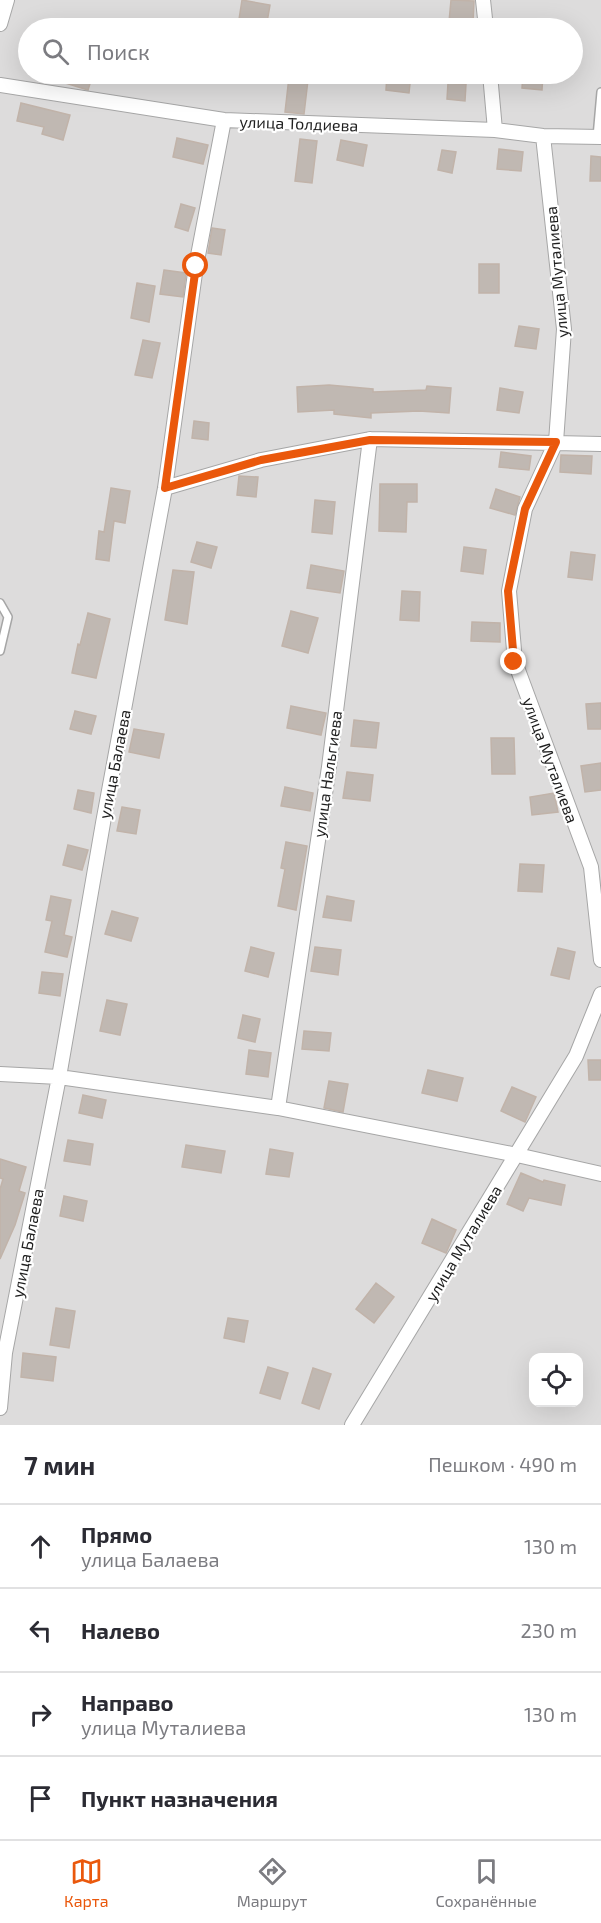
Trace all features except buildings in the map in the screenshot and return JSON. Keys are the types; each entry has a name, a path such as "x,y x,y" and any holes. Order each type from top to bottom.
{"street":[{"path":"0,24 7,0"},
{"path":"483,0 485,18"},
{"path":"491,84 495,130"},
{"name":"улица Толдиева","path":"0,85 224,120 495,130 543,136 599,137"},
{"name":"улица Балаева","path":"0,1408 6,1353 59,1077 165,488 196,266 224,120"},
{"name":"улица Муталиева","path":"543,136 564,329 556,442 525,509 508,591 514,662 591,867 601,960"},
{"path":"165,488 261,460 370,440 601,444"},
{"name":"улица Нальгиева","path":"278,1108 328,767 370,440"},
{"name":"улица Муталиева","path":"352,1425 576,1056 601,994"},
{"path":"0,1074 59,1077 278,1108 601,1174"}],"lane":[{"path":"599,137 601,92"},
{"path":"0,603 8,617 0,651"}],"shaded area":[{"path":"0,0 601,0 601,1425 0,1425"}],"route":[{"path":"196,266 165,488 261,460 370,440 556,442 525,509 508,591 514,662"}]}
